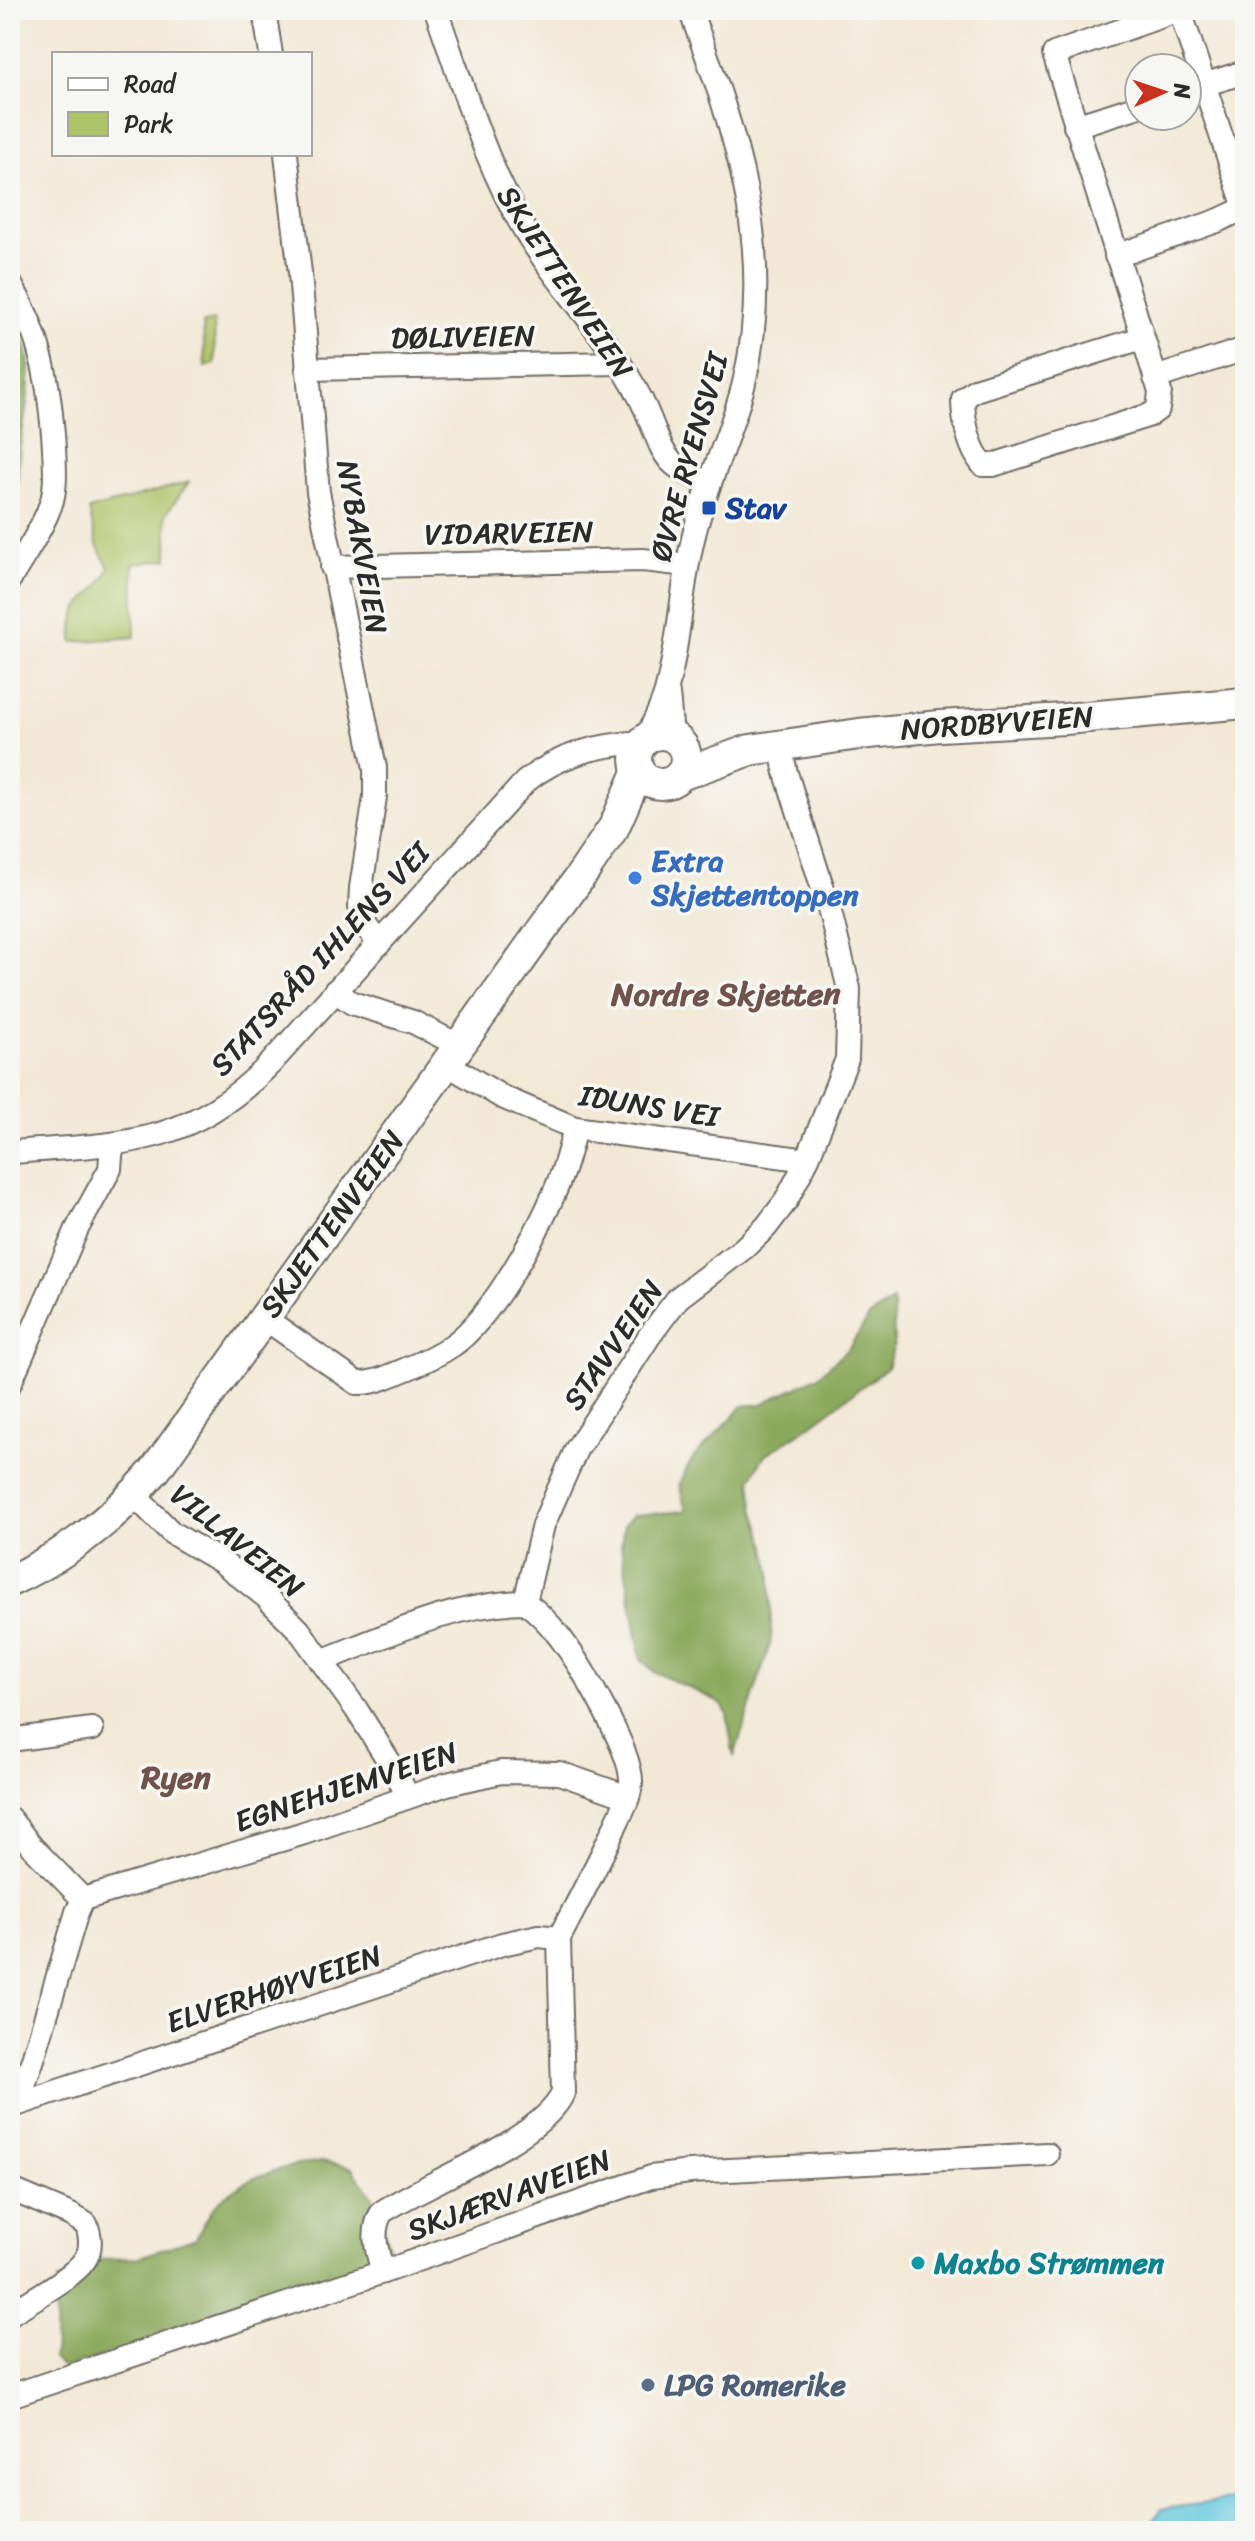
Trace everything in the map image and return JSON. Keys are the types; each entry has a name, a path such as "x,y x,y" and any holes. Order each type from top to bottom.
{"main road":[{"name":"NORDBYVEIEN","path":"658,757 765,748 908,728 1065,719 1245,703"},
{"name":"SKJETTENVEIEN","path":"10,1581 68,1548 134,1495 168,1454 614,827 658,757"}],"street":[{"path":"264,10 271,52"},
{"name":"SKJETTENVEIEN","path":"436,10 492,168 527,234 620,363 645,408 667,458 682,471 710,483"},
{"name":"ØVRE RYENSVEI","path":"658,757 687,565 696,526 747,371 754,312 754,249 748,193 734,134 690,10"},
{"path":"1142,338 975,390 963,399 963,414 977,457 983,465 993,465 1150,415 1161,403 1155,378 1054,54 1179,11 1188,52"},
{"path":"1203,85 1245,72"},
{"path":"1116,256 1217,221 1245,208 1203,104"},
{"path":"1075,126 1123,111"},
{"name":"NYBAKVEIEN","path":"286,156 300,273 318,492 375,768 375,797 360,907 366,926 379,944"},
{"path":"10,283 33,327 42,355 52,408 54,488 50,508 10,579"},
{"path":"1155,378 1245,349"},
{"name":"DØLIVEIEN","path":"307,369 620,363"},
{"name":"VIDARVEIEN","path":"332,567 643,560 687,565"},
{"name":"STATSRÅD IHLENS VEI","path":"10,1152 112,1144 163,1134 222,1105 259,1075 525,782 561,758 594,748 617,744 658,757"},
{"name":"STAVVEIEN","path":"525,1602 543,1525 576,1450 650,1335 678,1298 744,1248 766,1227 786,1201 807,1160 847,1059 849,989 829,908 786,773 765,748"},
{"name":"IDUNS VEI","path":"335,991 352,1003 432,1030 453,1055 502,1097 575,1128 807,1160"},
{"path":"264,1318 357,1383 368,1383 392,1375 454,1344 473,1327 499,1294 540,1223 562,1175 575,1128"},
{"path":"10,1383 77,1229 110,1169 112,1144"},
{"name":"VILLAVEIEN","path":"134,1495 172,1533 222,1562 265,1596 299,1630 389,1761 407,1796"},
{"path":"321,1661 437,1617 503,1602 525,1602 543,1617 562,1640 590,1686 630,1766 628,1797 598,1864 559,1938 563,2093 557,2106 522,2135 382,2212 376,2222 375,2235 383,2272"},
{"path":"10,1740 92,1729"},
{"name":"EGNEHJEMVEIEN","path":"83,1899 301,1834 407,1796 501,1772 559,1773 628,1797"},
{"path":"10,1819 32,1847 83,1899 24,2085 10,2108"},
{"name":"ELVERHØYVEIEN","path":"10,2108 502,1944 539,1936 559,1938"},
{"name":"SKJÆRVAVEIEN","path":"10,2396 665,2174 1047,2154"},
{"path":"10,2189 86,2224 90,2244 84,2261 10,2314"}],"green space":[{"path":"10,312 26,346 29,379 20,449 10,584"},
{"path":"214,321 215,364 205,367 203,323"},
{"path":"189,482 166,514 168,559 133,564 135,637 73,642 73,627 79,607 109,568 97,545 89,510"},
{"path":"893,1300 894,1345 887,1368 764,1456 751,1479 754,1507 771,1573 771,1641 734,1757 727,1714 722,1705 654,1672 641,1659 621,1546 624,1525 633,1515 686,1511 679,1484 692,1459 743,1406 762,1404 817,1377 848,1349 869,1317"},
{"path":"322,2161 352,2168 373,2197 393,2257 226,2319 63,2368 53,2359 58,2281 104,2259 137,2258 196,2238 212,2210 247,2181 292,2166"}],"water":[{"path":"1245,2496 1245,2531 1144,2531 1162,2509"}],"place":[{"name":"Stav","path":"709,508"},
{"name":"Extra Skjettentoppen","path":"635,878"},
{"name":"Maxbo Strømmen","path":"918,2263"},
{"name":"LPG Romerike","path":"648,2385"}],"district":[{"name":"Nordre Skjetten","path":"726,994"},
{"name":"Ryen","path":"176,1777"}]}
